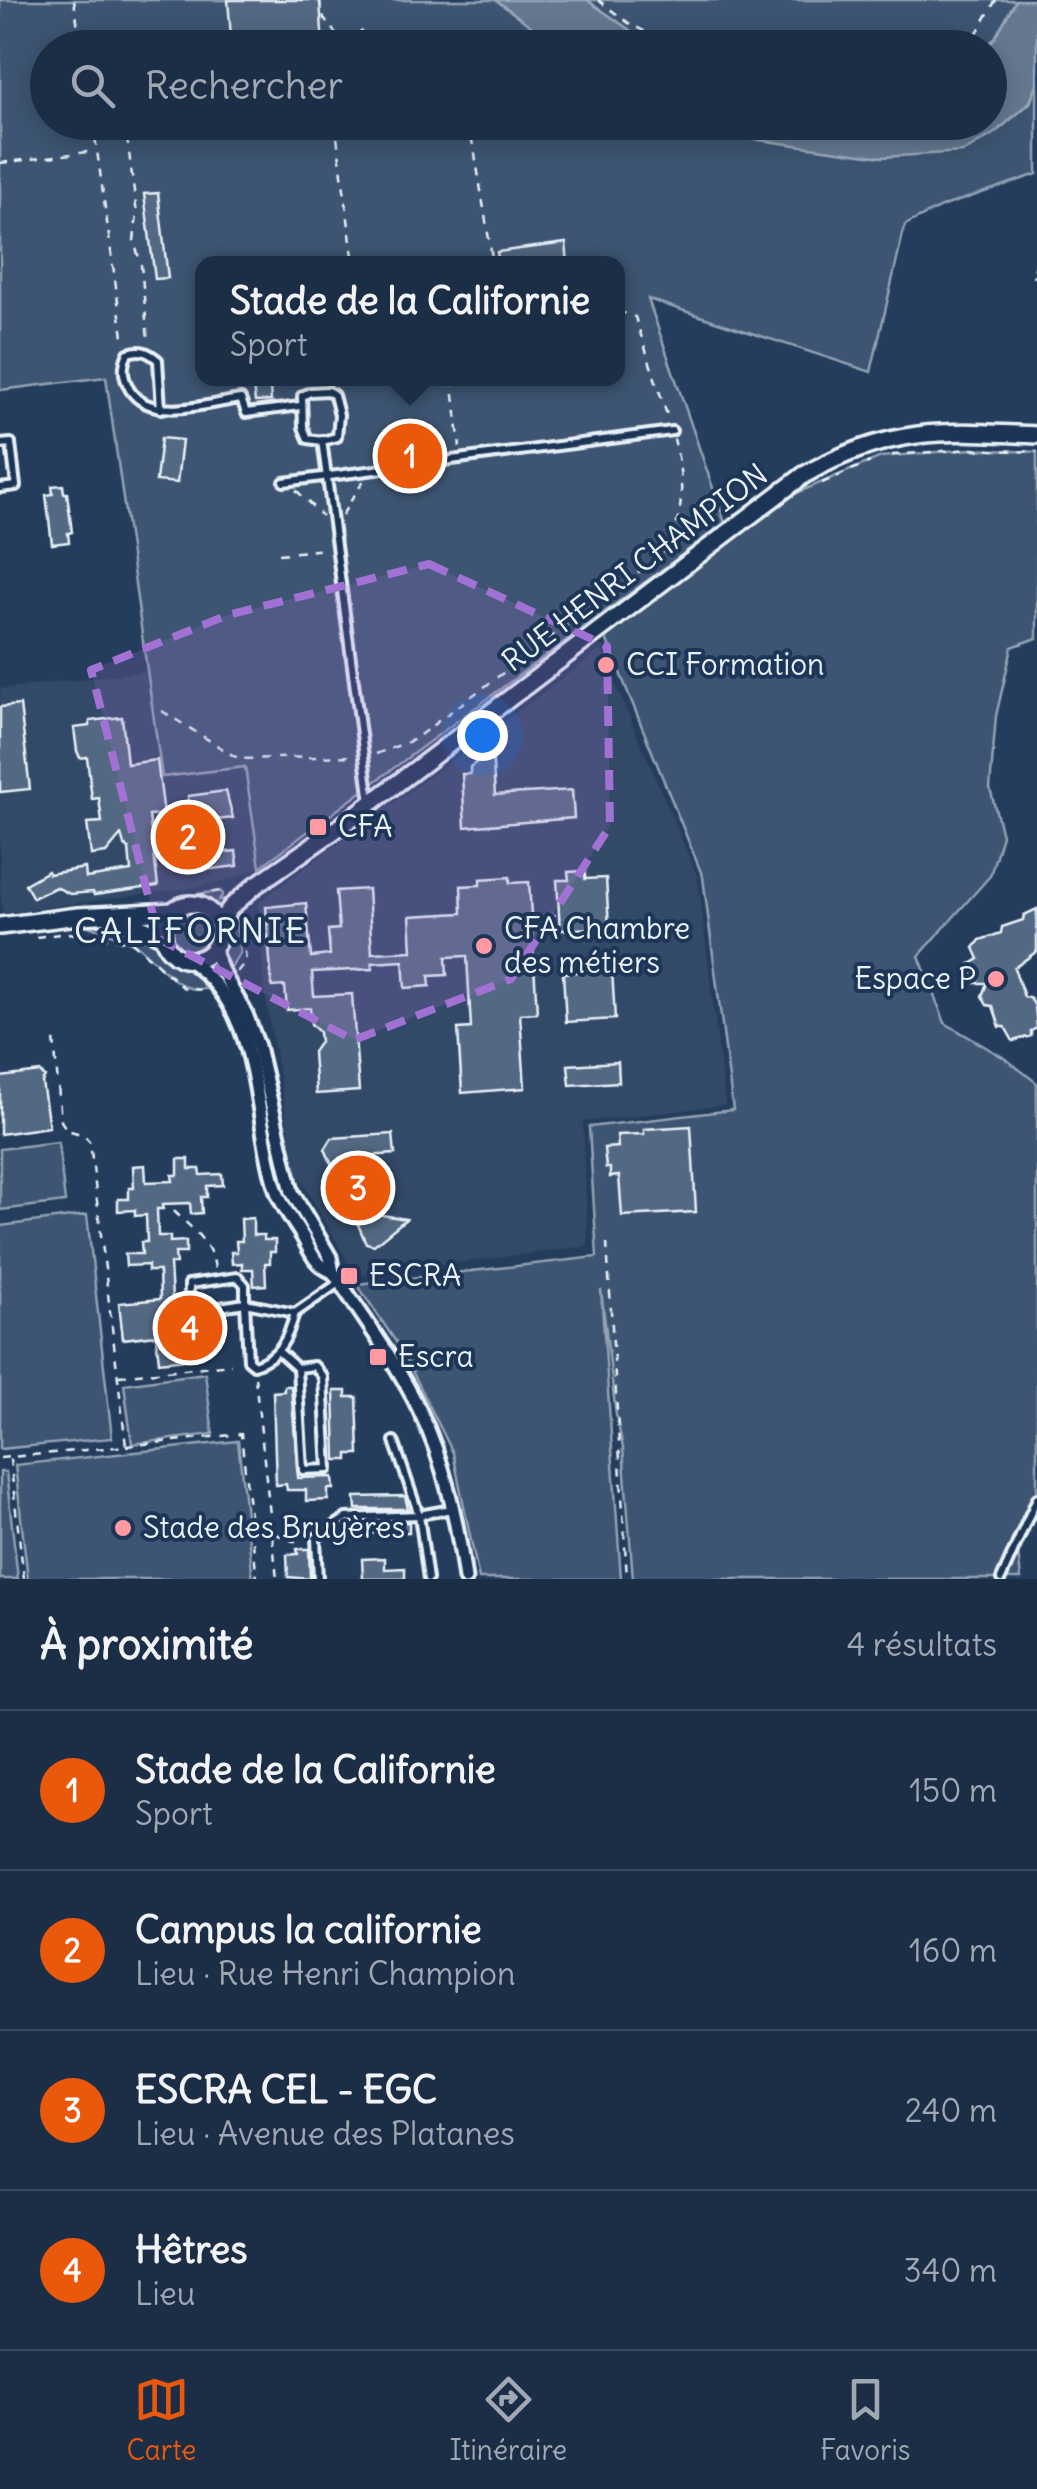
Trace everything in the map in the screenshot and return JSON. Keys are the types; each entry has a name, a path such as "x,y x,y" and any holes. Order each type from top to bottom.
{"street":[{"name":"RUE HENRI CHAMPION","path":"218,924 231,906 256,885 830,460 875,441 902,436 970,432 1037,435"},
{"name":"RUE HENRI CHAMPION","path":"200,906 256,885"},
{"path":"164,937 172,906"},
{"path":"0,926 172,906 200,906 211,912 218,924 216,954 221,982 248,1050 278,1194 319,1266 337,1277 419,1408 445,1475 466,1579"},
{"path":"108,914 164,937 173,953 221,982"},
{"path":"188,960 204,957 216,945"}],"lane":[{"path":"161,408 158,360 148,352 128,352 123,365 124,379 145,405 161,408 241,399 246,413 300,406"},
{"path":"328,391 334,395 339,415 337,437 308,439 300,406 302,396 310,392 328,391"},
{"path":"284,482 672,431"},
{"path":"322,441 370,803"},
{"path":"0,444 11,443 16,486 0,488"},
{"path":"295,1313 245,1303 188,1312 189,1284 238,1277 245,1285 245,1303 248,1360 254,1365 269,1360 278,1351 289,1336 295,1313 337,1277"},
{"path":"278,1351 297,1368 303,1470 328,1469 323,1377 314,1366 297,1368"},
{"path":"394,1441 419,1515 428,1579"},
{"path":"1001,1579 1037,1498"},
{"path":"318,1579 316,1538 346,1518 419,1515 454,1509"}],"path":[{"path":"74,0 78,30"},
{"path":"319,0 333,30"},
{"path":"598,0 642,30"},
{"path":"978,30 996,0"},
{"path":"95,140 128,352"},
{"path":"127,140 148,352"},
{"path":"337,140 353,256"},
{"path":"472,140 493,256"},
{"path":"0,163 96,151"},
{"path":"1037,262 1032,277 1037,276"},
{"path":"162,711 239,759 387,752 413,740 664,553 674,537 682,490 672,431 647,345 635,317 625,313"},
{"path":"453,386 461,458"},
{"path":"820,484 881,457 971,449 1037,452"},
{"path":"279,554 336,547"},
{"path":"172,906 190,894 228,890"},
{"path":"27,938 68,933 132,942 185,989 201,991 221,982 246,961 241,910"},
{"path":"54,1038 61,1121 66,1130 84,1135 90,1142 126,1446"},
{"path":"174,1211 206,1242 213,1254 216,1280"},
{"path":"607,1243 627,1579"},
{"path":"117,1376 231,1364"},
{"path":"254,1365 277,1579"},
{"path":"0,1458 241,1434 256,1579"},
{"path":"10,1457 24,1579"},
{"path":"272,1532 293,1541 316,1543"}],"highlighted area":[{"path":"429,564 607,646 610,826 511,979 354,1040 159,939 91,670 228,615"}],"shaded area":[{"path":"0,0 496,0 536,30 30,30 30,140 1007,140 1007,123 1030,103 1037,84 1037,174 941,207 905,225 871,372 648,299 725,523 260,867 245,767 162,777 106,377 0,390"},
{"path":"496,0 587,0 630,30 536,30"},
{"path":"587,0 1016,0 999,30 630,30"},
{"path":"1016,0 1037,0 1037,84 1030,102 1007,122 1007,30 999,30"},
{"path":"759,140 983,140 963,152 882,157"},
{"path":"971,449 1037,452 1037,638 1012,647 996,716 990,788 1002,835 990,876 919,956 945,1023 1006,1059 1037,1083 1037,1498 1017,1543 1021,1579 633,1579 623,1448 601,1290 621,1579 479,1579 453,1453 402,1351 357,1284 597,1257 589,1127 733,1110 703,877 601,626 774,498 792,495 881,457"},
{"name":"CFA Chambre des métiers","path":"601,650 698,878 725,1105 583,1122 588,1246 356,1276 296,1170 264,990 259,902"},
{"path":"148,671 162,776 245,767 260,867 197,887 3,913 0,689"},
{"path":"220,891 223,894 219,900 225,899 235,913 240,953 231,967 209,978 215,986 202,989 181,984 132,943 84,924 107,914 167,919 164,930 169,949 193,959 213,950 218,931 211,914 200,906 210,902 190,895"},
{"path":"191,913 205,919 211,933 205,947 191,953 177,947 171,933 177,919"},
{"path":"58,1142 65,1202 0,1210 0,1149"},
{"path":"87,1215 112,1438 0,1449 0,1226"},
{"path":"205,1373 213,1434 132,1444 124,1384"},
{"path":"238,1441 253,1579 28,1579 15,1465"},
{"path":"0,1472 6,1472 18,1579 0,1579"}],"building":[{"path":"228,0 320,0 322,30 230,30"},
{"path":"158,193 168,278 155,279 144,194"},
{"path":"566,243 567,256 498,256 497,252"},
{"path":"253,386 271,386 271,401 255,402"},
{"path":"161,438 182,440 177,483 156,481"},
{"path":"63,485 72,532 68,533 69,542 52,544 46,495 53,494 52,486"},
{"path":"20,705 30,789 0,792 0,707"},
{"path":"122,717 127,764 157,760 164,814 149,816 158,886 94,895 70,894 56,887 33,898 25,884 48,871 49,874 85,868 86,878 131,871 129,849 121,835 106,853 91,855 87,823 102,822 99,798 92,799 87,757 80,758 74,728 90,726 90,721"},
{"path":"492,750 495,795 572,790 574,818 465,827 462,774 470,774 470,767"},
{"path":"226,791 233,818 192,823 196,856 236,851 238,866 186,872 179,809 189,808 188,796"},
{"path":"585,871 585,879 606,878 609,927 560,930 557,880 569,880 568,872"},
{"path":"510,877 510,883 529,882 537,1013 520,1014 525,1088 462,1093 458,1029 471,1028 467,956 446,957 447,975 429,976 430,986 405,988 403,961 372,963 373,969 312,972 314,996 352,994 359,1091 316,1094 313,1052 320,1042 319,1032 311,1024 310,1008 287,1010 285,986 272,987 266,907 306,903 311,957 330,955 328,930 339,929 336,891 368,889 372,953 412,951 410,916 462,913 461,886 480,885 480,879"},
{"name":"Espace P","path":"1037,909 1037,951 1014,968 1024,997 1030,998 1035,1006 1037,1028 1031,1036 1013,1041 1005,1027 1000,1027 993,1006 987,1005 982,996 987,983 975,983 969,965 979,959 974,948 980,940 1001,933 1002,927 1023,920 1024,915"},
{"path":"612,970 615,1019 566,1022 563,973"},
{"path":"618,1062 619,1082 570,1085 568,1065"},
{"path":"40,1072 45,1077 42,1082 49,1127 0,1134 0,1077"},
{"path":"691,1126 696,1212 622,1216 619,1176 610,1177 604,1148 618,1147 617,1135"},
{"path":"393,1134 395,1154 351,1157 360,1176 371,1175 377,1182 377,1191 369,1199 376,1214 406,1219 374,1245 366,1243 350,1206 329,1203 341,1185 325,1149 332,1138"},
{"path":"178,1159 189,1159 189,1169 200,1169 201,1175 222,1174 223,1185 207,1186 207,1197 201,1197 202,1213 191,1214 190,1203 163,1204 163,1209 157,1209 158,1236 170,1236 170,1242 186,1241 186,1253 175,1253 176,1264 170,1264 172,1298 181,1296 188,1359 159,1362 156,1335 123,1339 119,1303 160,1299 159,1271 148,1271 148,1265 126,1266 125,1254 142,1254 141,1242 147,1242 146,1215 135,1216 135,1210 118,1211 118,1199 129,1199 129,1188 134,1188 133,1166 145,1165 146,1182 173,1181 172,1175 178,1175"},
{"path":"253,1218 253,1235 275,1240 275,1252 270,1252 270,1263 265,1263 266,1285 254,1286 253,1269 242,1269 242,1263 232,1264 231,1252 237,1252 236,1241 242,1241 241,1219"},
{"path":"284,1386 291,1386 298,1478 333,1477 334,1489 328,1489 328,1500 306,1501 306,1490 287,1490 286,1484 276,1485 273,1392 284,1391"},
{"path":"334,1391 346,1391 346,1397 357,1397 359,1454 348,1454 348,1460 336,1460"},
{"path":"405,1496 408,1509 356,1509 355,1497"},
{"path":"409,1522 409,1532 362,1534 362,1524"},
{"path":"297,1549 309,1549 310,1579 288,1577 287,1555 298,1554"},
{"path":"385,1558 385,1569 405,1568 405,1579 363,1579 362,1559"}],"place":[{"name":"Stade de la Californie","path":"410,456"},
{"name":"CCI Formation","path":"606,665"},
{"name":"CFA","path":"318,827"},
{"name":"Campus la californie","path":"188,837"},
{"name":"CFA Chambre des métiers","path":"484,946"},
{"name":"Espace P","path":"996,979"},
{"name":"ESCRA CEL - EGC","path":"358,1188"},
{"name":"ESCRA","path":"349,1276"},
{"name":"Hêtres","path":"190,1328"},
{"name":"Escra","path":"378,1357"},
{"name":"Stade des Bruyères","path":"123,1528"}],"district":[{"name":"CALIFORNIE","path":"191,931"}]}
